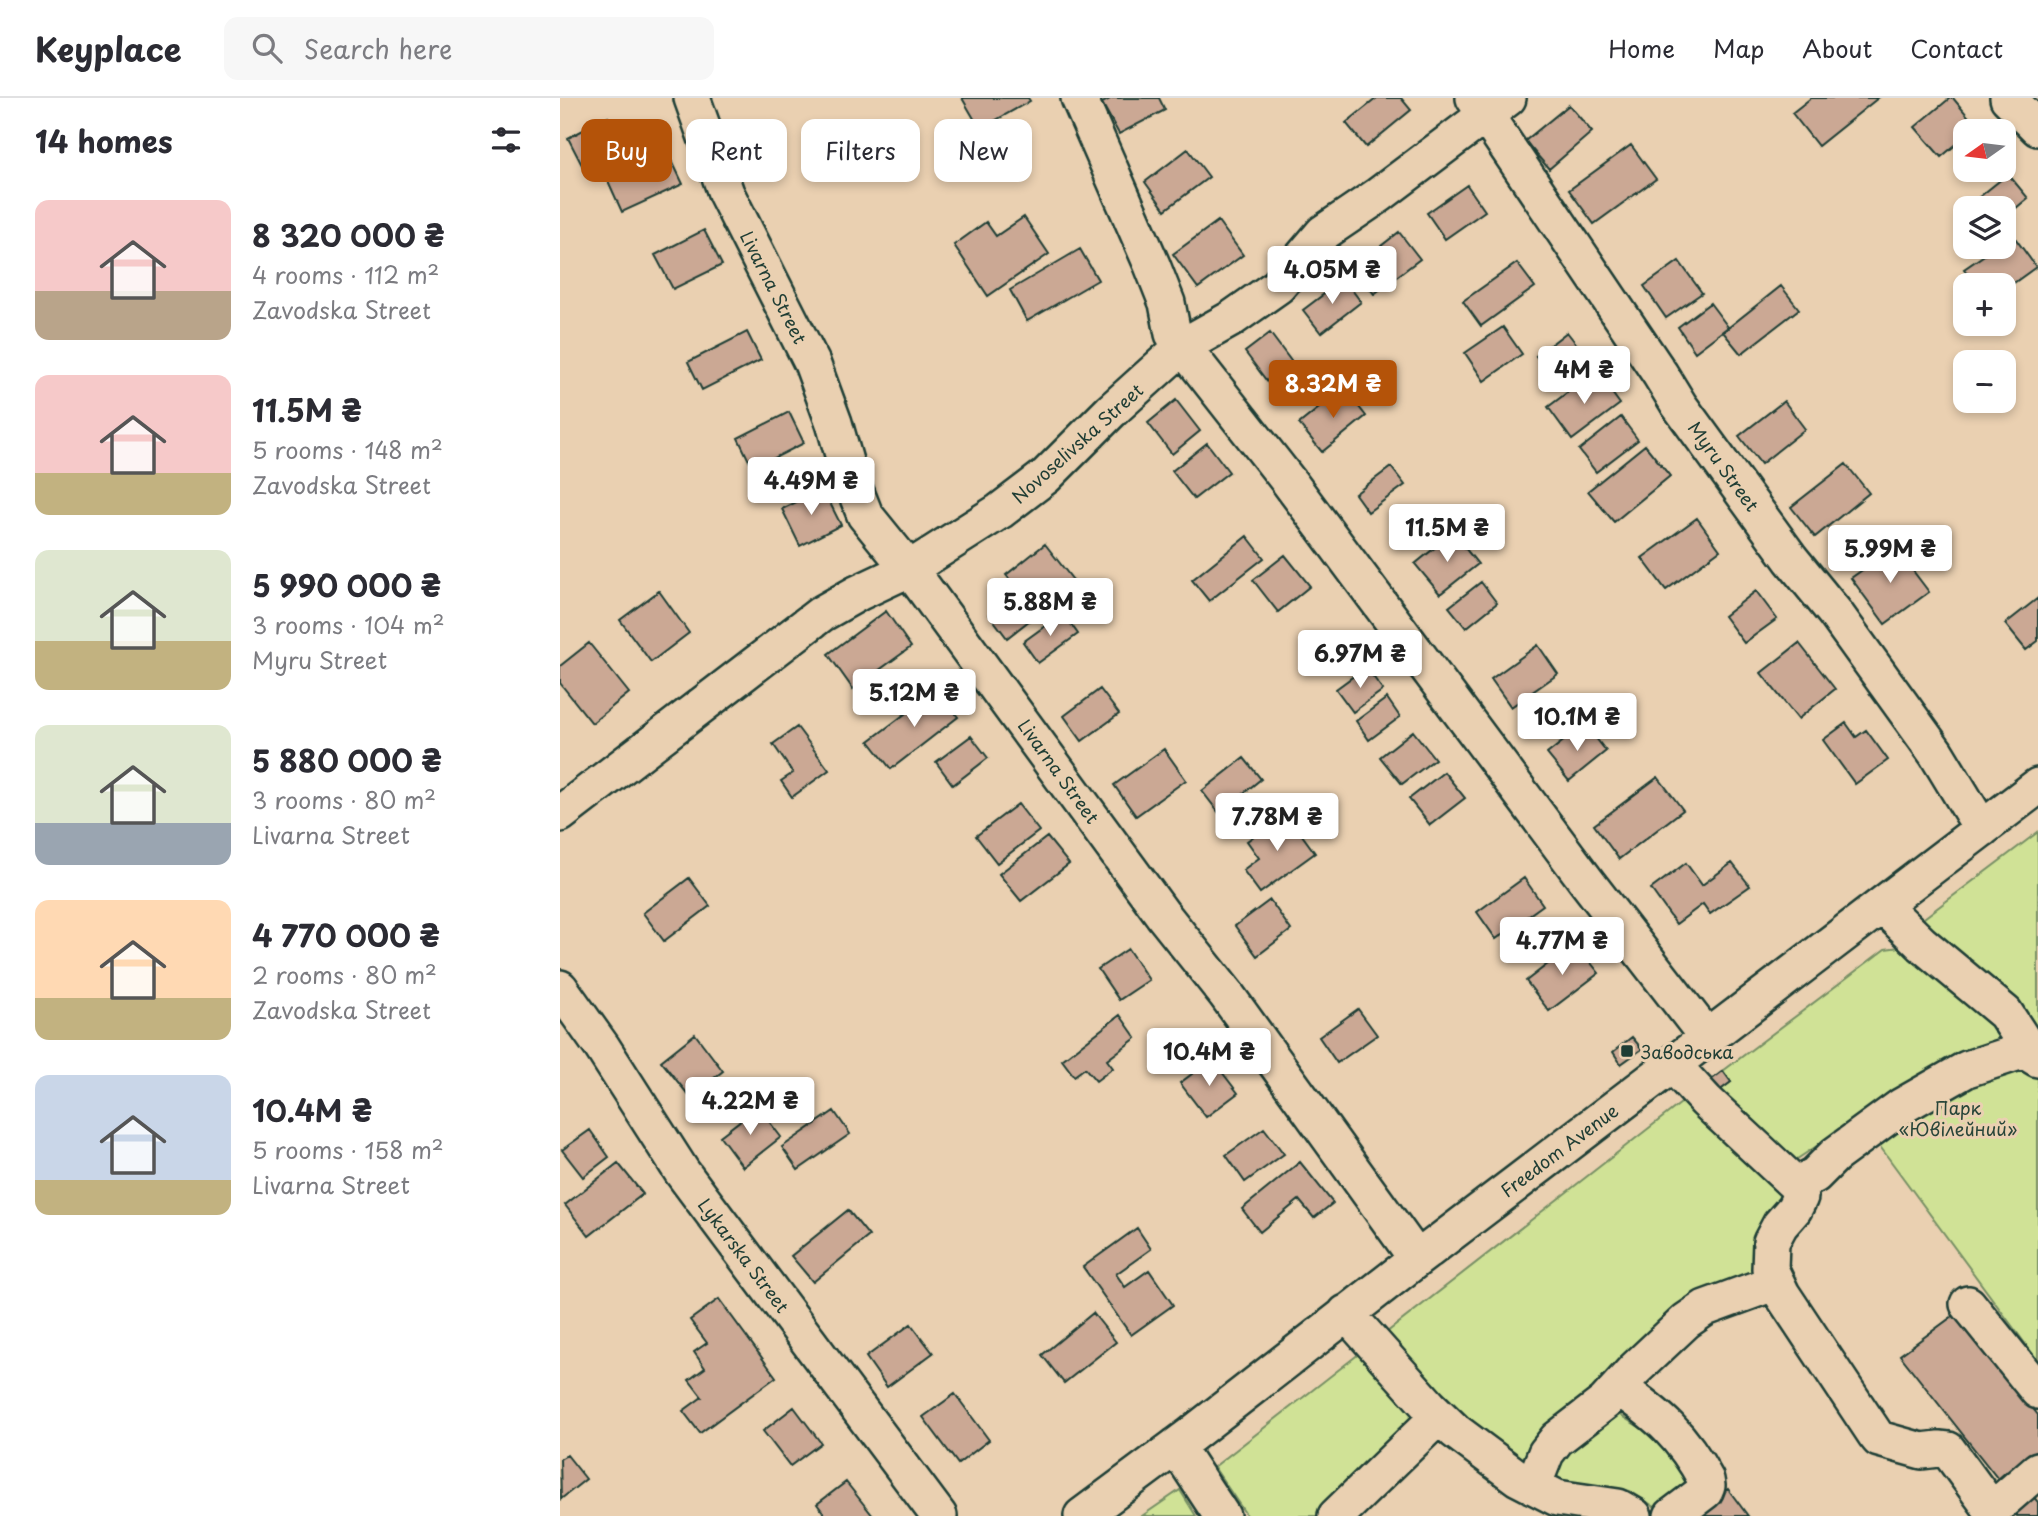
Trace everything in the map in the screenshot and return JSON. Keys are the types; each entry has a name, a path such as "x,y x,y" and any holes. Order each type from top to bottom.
{"street":[{"name":"Livarna Street","path":"692,98 726,193 812,363 865,515 1026,725 1163,915 1226,994 1417,1259"},
{"path":"1079,98 1152,265 1167,303 1173,334 1290,483 1587,882 1707,1037"},
{"path":"2008,98 2038,128"},
{"name":"Novoselivska Street","path":"560,814 821,614 909,569 1000,512 1046,476 1111,411 1183,346 1231,319 1278,286 1323,233 1379,195 1489,104"},
{"name":"Myru Street","path":"1489,104 1679,405 1791,559 1835,612 1936,753 1982,829"},
{"name":"Freedom Avenue","path":"1082,1516 1115,1501 1176,1446 1346,1313 2038,786"},
{"path":"1796,1185 1815,1175 1835,1155 1902,1106 1967,1069 2033,1054 2005,1013 1922,944 1882,905"},
{"name":"Lykarska Street","path":"560,988 602,1047 682,1172 939,1516"},
{"path":"1671,1064 1706,1101 1796,1185 1800,1197 1771,1242 1770,1269 1782,1294 1879,1439 1922,1451 1948,1450 1992,1513 2038,1470"},
{"path":"1533,1486 1546,1453 1557,1439 1605,1402 1635,1369 1686,1321 1705,1308 1776,1282"},
{"path":"1968,1304 2038,1391"},
{"path":"1346,1313 1439,1416 1518,1478 1557,1498 1618,1507 1634,1516"},
{"path":"1619,1388 1663,1420 1677,1434 1706,1479 1705,1491 1672,1516"},
{"path":"1336,1516 1439,1416"},
{"path":"1176,1446 1222,1516"}],"green space":[{"name":"Парк «Ювілейний»","path":"2038,832 2038,1361 1859,1118 1788,1165 1711,1097 1731,1082 1723,1071 1885,949 1900,947 1918,955 1925,928 1924,918"},
{"path":"1690,1096 1779,1180 1784,1203 1760,1272 1529,1469 1465,1421 1386,1333"},
{"path":"1360,1353 1417,1410 1416,1425 1320,1516 1247,1516 1214,1467"},
{"path":"1613,1411 1665,1443 1693,1482 1658,1509 1630,1491 1562,1483 1549,1478 1564,1448"},
{"path":"1180,1490 1196,1516 1142,1516"}],"building":[{"path":"962,98 1028,98 1030,101 998,119 974,119"},
{"path":"1112,98 1159,98 1165,110 1119,134 1102,103"},
{"path":"1377,98 1401,98 1411,110 1366,147 1346,123"},
{"path":"1811,98 1878,98 1818,146 1792,113"},
{"path":"1950,98 1953,98 1970,119 1953,119 1953,147 1941,157 1915,127"},
{"path":"1569,105 1592,132 1549,169 1525,141"},
{"path":"581,131 581,163 568,138"},
{"path":"1631,145 1656,179 1594,224 1569,190"},
{"path":"1188,149 1209,177 1165,210 1145,182"},
{"path":"672,161 683,184 622,212 608,182 672,182"},
{"path":"1998,182 2015,182 2028,198 2016,208 2016,196 1980,196"},
{"path":"1467,185 1485,211 1445,239 1427,213"},
{"path":"1024,217 1049,254 988,296 954,245 986,222 996,236"},
{"path":"1218,221 1243,255 1198,288 1173,254"},
{"path":"704,230 722,265 673,289 655,255"},
{"path":"1399,232 1420,259 1374,294 1354,267"},
{"path":"2016,239 2036,267 2016,281 2016,273 1967,273 1964,269 1979,259 2016,259"},
{"path":"1080,249 1098,280 1027,321 1010,290"},
{"path":"1679,261 1702,293 1666,318 1644,286"},
{"path":"1517,263 1535,287 1481,326 1463,301"},
{"path":"1344,279 1361,302 1321,333 1303,310"},
{"path":"1781,286 1799,309 1741,354 1723,332"},
{"path":"1710,303 1728,327 1695,352 1678,327"},
{"path":"1503,327 1522,354 1484,381 1465,353"},
{"path":"747,332 761,360 702,390 688,362"},
{"path":"1567,332 1585,355 1554,379 1536,356"},
{"path":"1270,333 1297,369 1272,388 1245,352"},
{"path":"1596,371 1620,404 1572,440 1548,407"},
{"path":"1344,388 1366,416 1322,452 1299,424"},
{"path":"1176,400 1200,431 1172,454 1148,423"},
{"path":"1784,401 1805,429 1761,464 1739,436"},
{"path":"789,412 804,443 753,469 738,438"},
{"path":"1621,417 1638,440 1596,472 1579,450"},
{"path":"1207,443 1229,472 1194,499 1172,471"},
{"path":"1645,445 1670,476 1614,522 1588,491"},
{"path":"1846,464 1869,493 1815,537 1791,507"},
{"path":"1391,467 1405,485 1368,512 1355,494"},
{"path":"823,489 841,525 800,546 782,509"},
{"path":"1697,518 1720,550 1666,590 1642,558"},
{"path":"1453,533 1478,564 1440,594 1415,564"},
{"path":"1247,536 1264,558 1209,601 1192,580"},
{"path":"1045,544 1076,584 1007,638 989,614 1019,591 1006,575"},
{"path":"1895,547 1929,592 1885,624 1851,578"},
{"path":"1285,555 1310,586 1278,612 1253,580"},
{"path":"1481,582 1497,603 1466,628 1449,607"},
{"path":"659,591 689,633 651,662 620,620"},
{"path":"1756,591 1777,619 1744,643 1724,616"},
{"path":"2038,598 2038,641 2026,650 2005,624"},
{"path":"886,611 911,647 853,689 828,654"},
{"path":"1063,613 1078,634 1038,663 1023,642"},
{"path":"1342,633 1353,647 1327,667 1316,653"},
{"path":"589,643 629,693 592,723 560,683 560,666"},
{"path":"1799,643 1835,689 1798,719 1761,673"},
{"path":"1538,645 1558,674 1511,707 1491,679"},
{"path":"1366,667 1383,690 1353,712 1336,689"},
{"path":"1100,689 1119,714 1082,741 1064,716"},
{"path":"937,690 958,717 891,769 869,741"},
{"path":"1387,698 1400,717 1369,740 1356,721"},
{"path":"1846,723 1856,737 1866,730 1888,760 1855,784 1823,740"},
{"path":"1585,724 1606,751 1569,781 1547,754"},
{"path":"797,727 829,770 792,797 781,781 793,773 773,744"},
{"path":"1413,731 1435,759 1402,784 1380,757"},
{"path":"971,736 988,758 953,785 936,762"},
{"path":"1164,749 1186,780 1136,816 1114,785"},
{"path":"1244,758 1261,779 1219,813 1202,791"},
{"path":"1444,772 1465,798 1430,825 1409,799"},
{"path":"1658,777 1683,810 1619,859 1594,825"},
{"path":"1018,804 1039,831 997,863 976,836"},
{"path":"1286,813 1315,853 1260,893 1243,870 1259,858 1247,841"},
{"path":"1047,837 1069,864 1021,901 999,874"},
{"path":"1686,863 1702,885 1732,863 1750,886 1710,914 1703,904 1676,924 1651,889"},
{"path":"689,878 710,906 664,941 643,913"},
{"path":"1524,878 1543,905 1496,939 1477,912"},
{"path":"1270,900 1291,930 1257,956 1235,926"},
{"path":"1575,943 1599,973 1549,1011 1526,981"},
{"path":"1128,949 1149,980 1119,1000 1098,969"},
{"path":"1358,1009 1377,1035 1337,1063 1319,1037"},
{"path":"1120,1015 1136,1038 1107,1060 1113,1068 1096,1081 1085,1068 1074,1076 1062,1060"},
{"path":"695,1034 723,1071 690,1097 661,1061"},
{"path":"1632,1037 1642,1049 1621,1064 1613,1052"},
{"path":"1212,1059 1238,1093 1206,1117 1180,1083"},
{"path":"1723,1071 1731,1082 1711,1097 1703,1086"},
{"path":"758,1107 781,1137 743,1167 720,1136"},
{"path":"834,1111 850,1134 798,1170 782,1147"},
{"path":"1264,1128 1284,1154 1245,1182 1226,1155"},
{"path":"590,1130 609,1157 583,1177 562,1150"},
{"path":"1300,1162 1333,1203 1314,1218 1299,1200 1260,1232 1242,1209"},
{"path":"618,1163 643,1194 589,1236 565,1205"},
{"path":"848,1210 869,1236 813,1282 791,1256"},
{"path":"1137,1228 1151,1249 1116,1274 1125,1287 1149,1270 1173,1305 1131,1335 1083,1267"},
{"path":"719,1299 776,1377 700,1433 683,1411 702,1397 689,1380 705,1368 694,1352 707,1343 690,1320"},
{"path":"1093,1313 1116,1342 1064,1383 1042,1355"},
{"path":"1957,1313 2038,1415 2038,1449 2031,1455 2015,1483 2006,1472 1998,1479 1900,1355"},
{"path":"911,1324 933,1353 887,1387 866,1357"},
{"path":"955,1394 989,1440 958,1464 923,1417"},
{"path":"794,1407 821,1443 790,1466 763,1431"},
{"path":"567,1455 586,1479 561,1499 560,1459"},
{"path":"846,1482 873,1516 826,1516 817,1504"},
{"path":"1728,1489 1748,1516 1693,1516"},
{"path":"2032,1495 2038,1502 2038,1516 2017,1516 2013,1511"}],"place":[{"name":"Заводська","path":"1627,1051"}]}
